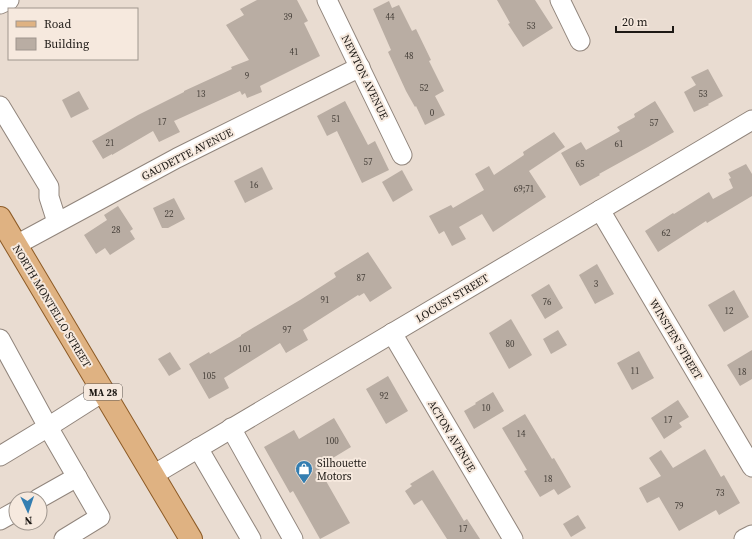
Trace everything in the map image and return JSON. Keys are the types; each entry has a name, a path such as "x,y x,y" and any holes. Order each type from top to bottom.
{"main road":[{"name":"NORTH MONTELLO STREET","path":"0,218 191,539"}],"street":[{"path":"0,4 9,0"},
{"name":"NEWTON AVENUE","path":"327,0 402,155"},
{"path":"560,0 580,41"},
{"name":"GAUDETTE AVENUE","path":"16,245 177,158 360,67"},
{"path":"0,106 49,187 49,197 57,222"},
{"name":"LOCUST STREET","path":"153,475 752,120"},
{"name":"WINSTEN STREET","path":"600,210 752,467"},
{"name":"ACTON AVENUE","path":"392,333 513,539"},
{"path":"0,339 48,427 100,517 64,539"},
{"path":"0,456 103,392"},
{"path":"231,428 293,539"},
{"path":"198,448 251,539"},
{"path":"48,493 77,477"},
{"path":"744,539 752,534"}],"building":[{"path":"257,0 297,0 308,21 304,23 320,56 260,86 262,92 247,98 245,93 242,95 240,91 174,121 180,132 159,142 153,131 103,159 92,141 184,91 232,69 231,67 249,60 226,25 244,15 240,9"},
{"path":"497,0 535,0 553,28 523,47 508,24 510,23"},
{"path":"389,1 392,8 399,5 412,31 416,29 431,60 429,61 444,91 435,96 445,115 425,125 416,106 415,107 406,91 388,52 391,50 373,9"},
{"path":"708,69 723,96 694,112 684,92 696,85 691,77"},
{"path":"79,91 89,109 71,118 62,100"},
{"path":"345,101 368,145 375,141 389,170 362,183 337,131 327,136 317,116"},
{"path":"655,101 674,132 580,186 561,153 581,142 586,150 620,131 617,127 635,117 634,114"},
{"path":"554,132 565,147 529,171 546,197 493,232 482,214 459,227 466,239 452,246 444,231 439,234 429,216 451,205 453,208 484,190 475,174 489,166 494,175 524,155 523,152"},
{"path":"746,164 752,174 752,196 707,223 706,221 658,252 645,231 709,192 713,199 733,188 729,179 731,178 728,173"},
{"path":"262,167 273,189 245,203 234,181"},
{"path":"402,170 413,190 393,202 382,182"},
{"path":"174,198 185,219 168,228 162,228 153,208"},
{"path":"118,206 133,229 130,231 135,239 110,255 105,248 96,254 84,235 107,220 104,215"},
{"path":"368,252 392,288 370,302 364,293 359,296 358,295 303,330 308,340 286,353 280,343 224,378 229,388 209,399 189,364 209,352 210,354 300,300 336,277 334,273"},
{"path":"597,264 614,294 595,304 579,275"},
{"path":"549,284 563,308 545,319 531,295"},
{"path":"734,290 749,317 724,332 708,305"},
{"path":"511,319 532,355 509,369 489,333"},
{"path":"558,330 567,345 551,354 543,339"},
{"path":"752,350 752,379 740,386 727,365"},
{"path":"639,351 654,378 632,390 617,363"},
{"path":"170,352 181,369 169,376 158,359"},
{"path":"388,376 408,411 386,424 366,389"},
{"path":"493,392 504,411 474,429 464,411"},
{"path":"678,400 689,417 679,423 682,427 664,439 651,418"},
{"path":"525,414 571,487 558,495 554,489 540,497 524,471 527,470 502,428"},
{"name":"Silhouette Motors","path":"334,418 351,447 318,467 350,523 320,539 293,491 290,493 264,447 294,430 299,439"},
{"path":"705,449 721,477 724,475 740,503 719,515 716,510 679,531 659,497 647,503 639,488 661,476 649,458 661,450 673,468"},
{"path":"433,470 464,521 467,519 480,539 447,539 422,500 414,505 405,491 412,486 410,484"},
{"path":"578,515 586,528 571,537 563,524"}],"place":[{"name":"Silhouette Motors","path":"304,484"}]}
